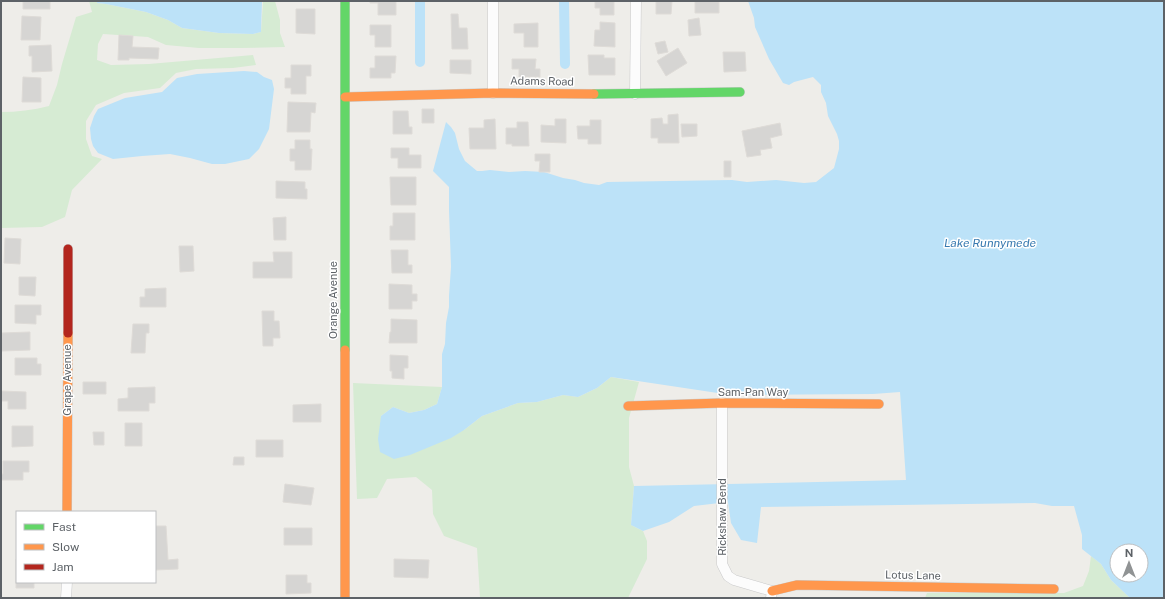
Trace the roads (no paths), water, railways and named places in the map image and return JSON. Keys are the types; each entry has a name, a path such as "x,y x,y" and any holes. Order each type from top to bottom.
{"street":[{"name":"Orange Avenue","path":"345,1 345,598"},
{"path":"493,1 493,93"},
{"path":"635,94 636,1"},
{"name":"Adams Road","path":"345,97 493,93 635,94 740,92"},
{"name":"Grape Avenue","path":"67,511 68,249"},
{"name":"Sam-Pan Way","path":"628,406 722,403 878,404"},
{"name":"Rickshaw Bend","path":"722,403 722,564 728,576 734,580 772,594"},
{"path":"66,598 67,583"},
{"name":"Lotus Lane","path":"772,594 796,585 1054,589"}],"water":[{"path":"97,1 263,1 261,32 253,34 219,33 182,28 168,20 146,12 97,3"},
{"name":"Lake Runnymede","path":"748,1 1164,1 1164,598 1130,598 1114,583 1149,583 1149,543 1109,543 1109,577 1101,564 1082,549 1082,535 1074,506 1052,506 1035,503 761,507 757,543 741,540 731,523 728,502 694,506 669,522 643,531 631,525 634,486 906,480 900,392 873,394 731,395 611,377 597,388 578,397 563,395 537,402 518,403 482,416 451,438 410,455 394,459 380,452 378,439 381,416 393,407 409,413 424,410 437,404 442,387 442,354 445,344 446,323 449,307 451,267 449,187 433,171 446,122 455,133 459,149 465,161 477,171 544,172 584,183 599,185 607,182 732,180 747,182 776,180 804,183 816,182 834,168 839,149 839,141 828,116 826,103 821,92 821,85 813,77 794,82 789,85 783,83 769,59 755,27 754,18"},
{"path":"244,71 257,72 272,80 274,89 269,129 259,149 249,159 225,164 212,164 170,154 113,159 98,153 93,146 90,128 98,109 125,98 162,92 177,78 197,74"}],"waterway":[{"path":"420,1 420,62"},
{"path":"564,1 565,64"}]}
